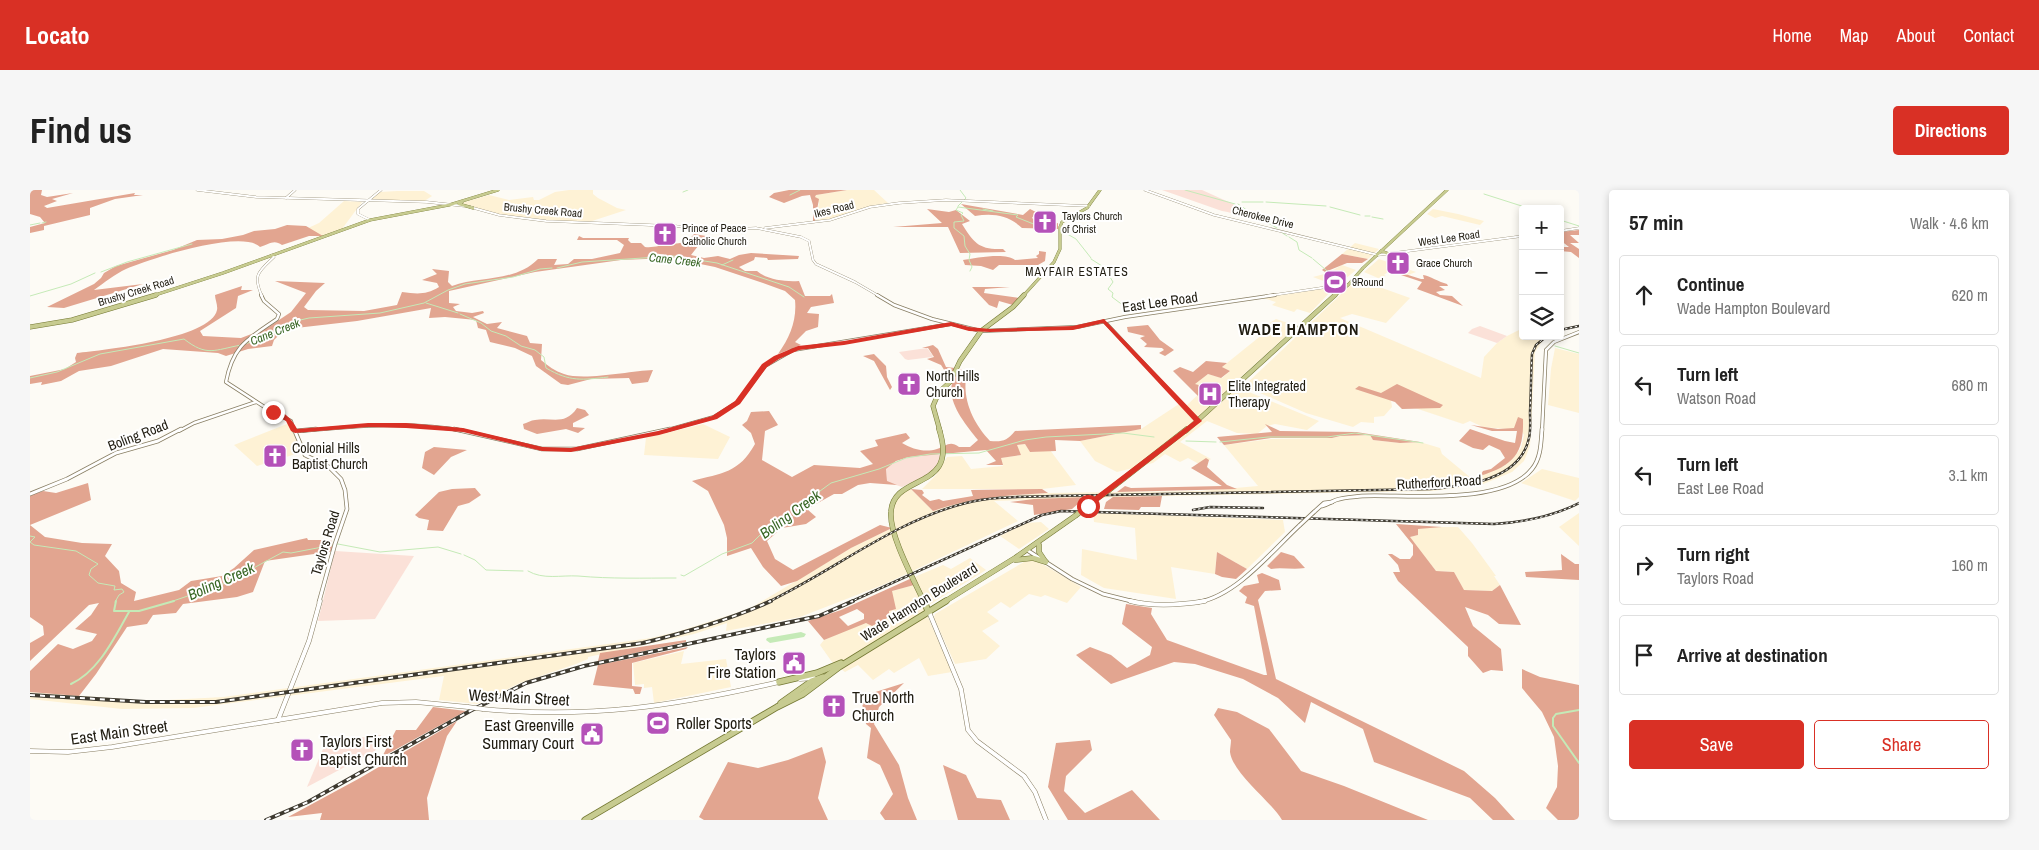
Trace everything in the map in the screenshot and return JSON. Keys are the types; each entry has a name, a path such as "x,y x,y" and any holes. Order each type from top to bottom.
{"main road":[{"path":"473,208 459,204 498,190"},
{"path":"928,611 894,531 891,520 893,499 898,493 935,472 940,465 943,454 943,439 934,414 934,403 939,392 951,380 960,361 981,331 994,319 1011,309 1058,255 1061,222 1089,206 1100,190"},
{"name":"Wade Hampton Boulevard","path":"585,820 777,707 803,694 847,662 1040,542 1198,421 1447,190"},
{"path":"449,205 469,200"},
{"name":"Brushy Creek Road","path":"30,327 90,315 273,257 279,253 370,220 449,205"},
{"path":"1381,251 1390,254"},
{"path":"1334,286 1341,289"},
{"path":"1040,542 1039,552 1046,562"},
{"path":"1009,562 1029,557 1046,562"},
{"path":"779,682 817,673 847,662"},
{"path":"817,673 825,677"},
{"name":"Wade Hampton Boulevard","path":"777,707 805,685 825,677"},
{"path":"799,680 803,681 805,685"}],"street":[{"path":"197,190 286,199 449,205"},
{"path":"286,199 295,190"},
{"path":"370,220 357,212 366,202 382,190"},
{"name":"Cherokee Drive","path":"1145,190 1209,213 1378,255"},
{"name":"Ikes Road","path":"762,229 836,218 868,208 892,204 946,200 1089,206"},
{"name":"Brushy Creek Road","path":"449,205 473,208 510,217 546,221 675,226 715,230 762,229 807,238 813,260 821,267 858,284 888,302 951,324"},
{"path":"1564,230 1579,228"},
{"name":"West Lee Road","path":"1378,255 1519,237"},
{"name":"Taylors Road","path":"273,257 259,271 256,283 264,301 279,314 274,322 242,344 229,365 226,382 256,402 289,419 305,455 332,470 341,479 347,509 334,546 309,641 278,720"},
{"name":"East Lee Road","path":"295,431 363,425 406,425 463,430 542,449 577,449 681,427 714,417 738,402 765,366 793,350 951,324 981,331 1073,328 1104,321 1347,283"},
{"path":"1104,321 1198,421"},
{"name":"Rutherford Road","path":"1027,550 1079,583 1120,599 1156,605 1193,604 1218,597 1232,589 1314,512 1332,502 1363,496 1474,493 1507,485 1525,476 1536,465 1541,451 1546,350 1554,342 1579,332"},
{"name":"Boling Road","path":"30,494 67,479 116,453 158,442 194,423 256,402"},
{"path":"928,611 962,689 968,730 977,741 1024,776 1035,792 1046,820"},
{"name":"West Main Street","path":"212,731 396,702 427,702 518,712 586,712 633,709 680,702 779,682 825,677"},
{"name":"East Main Street","path":"30,751 88,750 212,731"}],"shaded area":[{"path":"30,190 42,190 41,195 47,197 73,193 52,199 57,201 44,206 47,208 135,193 134,195 143,195 115,199 90,208 90,215 44,226 44,230 30,233 30,227 45,223 40,217 30,214"},
{"path":"593,190 593,194 598,198 617,208 626,210 589,222 555,221 497,214 461,205 461,203 489,195 509,200 533,197 534,200 539,200 555,192"},
{"path":"789,190 847,190 816,195 815,197 819,199 815,221 813,221 813,205 810,195 784,203 769,197 774,193"},
{"path":"847,190 874,190 888,203 875,205 835,218 815,221 819,203 815,197 816,195"},
{"path":"1162,190 1202,190 1233,204 1247,215 1222,211"},
{"path":"424,191 432,196 423,202 369,201 380,192"},
{"path":"344,201 362,202 342,229 319,237 308,233 306,229 319,223"},
{"path":"961,204 1023,215 1030,209 1036,212 1032,218 1044,224 1058,223 1058,229 1022,228 1011,220 1000,216 975,216"},
{"path":"927,209 949,212 956,210 970,221 962,224 974,241 983,247 1003,249 1006,252 960,253 948,227 893,227 942,223"},
{"path":"1433,209 1484,221 1480,225 1442,216 1435,218 1427,214"},
{"path":"287,225 306,226 323,236 309,236 282,245 274,242 260,247 250,242 216,243 174,253 126,269 94,290 143,284 64,308 47,307 94,284 104,273 116,266 173,250 197,240 222,239"},
{"path":"1579,230 1579,235 1570,235 1579,243 1570,243 1579,249 1579,258 1571,252 1564,251 1564,247 1569,247 1564,243 1564,232"},
{"path":"694,234 706,236 691,255 704,258 718,256 730,259 751,253 799,256 798,259 768,260 767,258 755,257 754,260 739,267 745,271 757,271 777,280 799,281 805,296 830,296 832,294 834,303 811,307 807,313 819,314 818,327 806,331 795,342 801,345 778,354 789,335 795,314 795,300 785,291 715,267 671,258 621,260 535,272 449,291 449,303 460,304 453,307 456,311 472,313 483,311 484,313 473,317 487,324 502,322 497,328 527,336 530,343 542,344 541,360 561,373 583,376 653,370 648,382 632,384 629,378 591,379 568,385 561,384 536,366 532,356 515,348 490,342 486,330 478,328 476,320 445,317 429,318 431,308 357,321 296,328 280,334 274,340 272,346 248,349 226,356 218,353 163,349 111,366 79,371 61,381 41,385 42,382 30,384 30,376 65,369 76,362 77,353 131,346 177,336 196,329 210,320 217,310 215,295 242,286 241,290 253,290 238,296 236,308 200,331 203,336 241,338 267,328 291,312 306,293 275,281 325,283 316,291 304,307 308,310 364,311 397,305 402,292 421,293 439,287 437,283 422,280 437,274 432,269 449,271 448,282 452,286 519,272 538,259 557,259 554,265 568,264 574,259 592,259 620,253 624,245 617,240 577,240 579,236 583,238 629,238 628,240 631,243 641,243 648,247 683,242"},
{"path":"1355,243 1379,249 1368,259 1342,254"},
{"path":"1039,251 1046,252 1045,261 1038,265 999,265 993,270 981,266 965,265 963,260 998,256 1005,256 1015,260 1038,258 1036,256 1039,254"},
{"path":"1342,254 1368,259 1362,263 1347,263 1325,272 1322,270"},
{"path":"1379,259 1416,272 1408,275 1391,269 1384,275 1386,276 1378,278 1364,272"},
{"path":"1342,265 1356,270 1340,283 1334,285 1313,277 1328,273"},
{"path":"1389,269 1421,279 1424,279 1423,275 1447,284 1448,286 1439,286 1445,290 1436,292 1440,295 1452,296 1463,306 1417,289 1422,282 1389,271"},
{"path":"1357,279 1410,298 1386,323 1352,314 1340,318 1481,378 1484,357 1497,343 1507,336 1519,330 1519,340 1543,340 1535,352 1530,446 1524,461 1512,472 1481,485 1432,491 994,501 1018,521 885,584 800,617 726,631 727,623 694,634 588,657 588,659 576,664 520,683 477,704 439,700 444,676 193,708 122,709 30,699 30,692 150,701 223,697 651,638 680,631 749,609 851,548 892,528 891,506 898,493 911,489 933,511 967,500 990,497 1048,493 1201,491 1258,486 1224,445 1271,439 1370,435 1373,440 1400,443 1420,442 1440,448 1442,454 1471,478 1504,466 1521,448 1524,435 1517,424 1515,428 1507,429 1483,427 1470,421 1463,424 1391,400 1392,407 1384,416 1374,417 1374,423 1361,422 1353,427 1306,413 1244,386"},
{"path":"972,287 1010,287 985,289 984,293 1019,298 1013,305 999,301 997,308 989,305"},
{"path":"1335,287 1310,313 1297,309 1294,312 1272,305 1276,302 1263,298"},
{"path":"1276,319 1297,326 1232,385 1319,421 1307,430 1275,424 1267,426 1257,434 1237,433 1207,421 1180,442 1211,459 1201,465 1188,458 1180,462 1165,454 1153,463 1117,472 1095,461 1080,441 1141,429 1179,404 1186,406 1205,388 1194,384 1208,374 1222,378 1230,371 1222,367 1273,326 1268,324"},
{"path":"1148,325 1160,340 1174,350 1165,356 1159,353 1164,350 1162,348 1144,347 1147,344 1140,338 1145,336 1128,332 1127,327"},
{"path":"1480,326 1507,336 1497,343 1468,333"},
{"path":"933,345 938,349 946,367 955,368 952,375 948,376 941,365 927,359 934,357 928,348 922,348"},
{"path":"927,348 932,357 908,360 899,352"},
{"path":"1555,348 1579,354 1579,413 1548,405"},
{"path":"874,354 886,366 887,377 892,387 890,390 874,361 863,356"},
{"path":"1206,361 1227,363 1222,367 1230,371 1221,378 1208,374 1195,384 1206,387 1198,396 1173,371 1180,367 1193,372"},
{"path":"960,369 967,373 966,392 970,410 978,426 990,441 1004,440 1015,431 1141,425 1141,429 1080,441 1055,440 1056,451 1030,452 1025,444 1017,445 1021,455 1001,458 1003,465 986,465 996,461 986,450 909,457 896,461 886,469 887,481 897,485 870,483 858,485 842,494 834,494 807,509 816,517 806,524 782,528 767,541 775,559 793,570 880,525 892,528 851,548 797,581 781,586 763,567 751,548 727,556 727,538 724,525 708,491 692,481 729,470 743,461 749,454 755,444 751,433 742,425 747,421 751,412 769,411 778,425 765,431 762,460 792,477 814,465 860,468 873,464 860,451 878,446 875,440 906,433 910,438 902,443 919,450 928,451 950,444 959,447 970,447 978,440 960,416 952,397 951,388 954,378"},
{"path":"1397,384 1443,405 1440,408 1402,409 1395,402 1355,389 1359,386 1381,393"},
{"path":"577,408 585,410 589,415 573,423 573,427 585,428 578,433 566,429 537,434 524,429 523,424 530,421 563,419 572,414"},
{"path":"1518,417 1523,419 1523,431 1519,450 1509,462 1492,472 1480,476 1483,471 1491,469 1505,458 1500,450 1489,445 1483,450 1473,448 1459,441 1470,429 1515,443 1517,431 1492,431 1471,425 1498,429 1514,428"},
{"path":"292,422 299,453 257,466 234,445"},
{"path":"703,424 730,437 718,459 644,455 646,438"},
{"path":"1265,424 1280,431 1356,432 1420,442 1400,443 1373,440 1370,435 1332,438 1271,438 1224,445 1217,437 1272,432"},
{"path":"1025,444 1030,452 1050,450 1076,485 1042,489 922,489 936,475 947,457 962,456 971,469 1003,466 1000,458 1021,455 1016,445"},
{"path":"434,447 467,450 451,457 434,475 422,468 425,452"},
{"path":"920,455 941,455 936,467 920,479 902,487 887,482 886,468 892,464"},
{"path":"1206,458 1209,460 1207,467 1227,485 1237,489 1117,492 1125,486 1131,488 1222,486 1191,468"},
{"path":"1542,469 1579,478 1579,497 1575,501 1521,483"},
{"path":"88,483 91,500 30,525 30,495 43,491 56,493"},
{"path":"475,488 481,495 469,503 458,506 443,531 427,530 429,520 415,515 439,492 452,489"},
{"path":"911,489 922,490 924,493 922,495 930,501 939,499 943,501 973,496 971,490 1042,489 1048,493 990,498 961,503 933,511"},
{"path":"1162,496 1160,507 1141,507 1139,510 1104,509 1106,502 1113,497"},
{"path":"1086,497 1072,509 1034,515 1033,505 1010,502 1034,499"},
{"path":"1093,513 1283,520 1285,532 1247,569 1217,552 1215,574 1171,567 1176,599 1104,588 1081,575 1082,549 1137,560 1135,528 1094,522"},
{"path":"1579,513 1579,546 1559,527"},
{"path":"1041,522 1049,529 1019,549 1000,536 1026,523"},
{"path":"1396,524 1442,527 1418,529 1418,535 1410,537 1436,571 1454,572 1464,590 1492,591 1500,585 1521,625 1499,624 1488,615 1465,607 1473,626 1501,649 1503,671 1491,670 1483,673 1468,656 1468,647 1398,581 1393,572 1400,572 1398,565 1388,554 1392,554 1400,559 1410,559 1413,555 1413,545"},
{"path":"30,525 45,537 82,543 112,544 105,556 119,571 121,583 136,592 134,601 179,590 191,581 222,576 254,550 307,538 308,540 331,540 335,551 265,561 253,592 237,597 183,604 176,613 153,615 147,624 127,627 79,696 30,692 30,671 58,644 73,649 92,641 97,634 75,629 91,615 99,603 89,605 30,661 30,643 44,635 43,626 30,617"},
{"path":"1458,527 1496,576 1494,576 1500,585 1492,591 1463,590 1454,572 1436,571 1409,537 1418,535 1418,529"},
{"path":"335,551 414,556 375,619 318,621"},
{"path":"1217,552 1247,569 1236,579 1215,574"},
{"path":"1281,552 1294,556 1305,568 1271,569 1267,566"},
{"path":"1561,554 1575,564 1579,564 1579,580 1526,577 1525,572 1562,570"},
{"path":"970,558 986,570 924,608 952,672 928,676 919,658 894,673 889,669 873,680 858,665 845,672 832,662 820,645 824,640 889,611 892,591 913,585 912,578 943,565 951,569"},
{"path":"1029,559 1039,562 1081,587 1067,603 1045,595 1041,597 1029,594 1010,608 1001,602 987,612 999,621 982,631 1000,646 986,659 955,664 934,618 935,614"},
{"path":"1262,573 1279,580 1281,590 1265,591 1258,600 1276,679 1464,771 1495,798 1515,820 1493,820 1470,798 1374,762 1363,729 1311,702 1305,723 1278,698 1243,679 1195,664 1174,662 1111,684 1076,655 1090,647 1111,655 1127,668 1150,655 1152,647 1122,624 1126,604 1152,608 1151,614 1167,640 1267,675 1254,606 1245,603 1247,597 1239,591 1244,586 1259,583 1257,575"},
{"path":"912,578 914,585 892,591 896,609 889,611 889,617 872,626 866,623 824,640 808,621 841,610","holes":["857,609 864,614 864,619 848,626 839,617"]},
{"path":"801,632 806,634 804,637 770,643 766,640 767,638"},
{"path":"686,640 686,642 598,661 600,653"},
{"path":"688,647 632,663 632,686 642,687 640,694 635,694 633,689 593,685 598,665"},
{"path":"684,651 681,664 726,659 731,687 654,703 652,687 644,688 644,684 635,685 633,663"},
{"path":"1522,669 1540,677 1579,685 1579,820 1558,820 1546,808 1557,787 1558,766 1554,737 1542,712 1522,688"},
{"path":"904,683 879,707 874,724 899,765 908,798 917,820 885,820 880,813 893,794 880,765 867,758 871,728 866,724 862,703 869,694"},
{"path":"433,707 466,711 382,757 396,730 416,730"},
{"path":"1218,708 1237,712 1269,729 1301,771 1428,820 1282,820 1238,769 1230,752 1231,740 1214,715"},
{"path":"457,721 447,736 427,798 429,820 320,820 322,813 288,817 360,778"},
{"path":"381,735 375,751 307,787 326,742"},
{"path":"1090,740 1092,750 1066,776 1064,791 1085,813 1132,790 1160,820 1068,820 1048,787 1056,743"},
{"path":"822,747 826,762 818,798 828,820 704,820 699,817 728,762 758,768 788,760"},
{"path":"943,765 966,775 977,798 1001,800 1010,820 958,820"}],"waterway":[{"path":"683,192 688,190"},
{"path":"790,195 800,190"},
{"path":"960,190 966,198 963,201"},
{"path":"1185,190 1235,204"},
{"path":"1484,194 1519,205"},
{"path":"958,206 962,202"},
{"path":"1242,202 1263,202"},
{"path":"1266,202 1326,206"},
{"path":"1238,204 1254,215"},
{"path":"970,271 972,267 969,260 970,254 965,246 964,236 954,228 954,222 964,221 961,215 963,213 956,210 958,207 1018,215 1016,217 1041,227 1053,229"},
{"path":"1330,207 1360,215"},
{"path":"983,209 993,211"},
{"path":"1256,216 1277,228"},
{"path":"1365,216 1370,216"},
{"path":"1372,217 1383,219"},
{"path":"1564,221 1579,226"},
{"path":"42,223 46,222"},
{"path":"30,225 40,223"},
{"path":"1062,231 1076,239 1091,258"},
{"path":"1281,232 1287,236"},
{"path":"1289,237 1297,242 1299,250 1312,258"},
{"path":"101,272 127,262 192,244"},
{"name":"Cane Creek","path":"557,268 582,262 673,256 722,265"},
{"path":"1091,259 1102,266"},
{"path":"1313,259 1332,275"},
{"name":"Cane Creek","path":"722,265 733,260"},
{"path":"722,265 789,287 804,297"},
{"path":"1104,267 1113,282 1108,289 1113,293 1112,297 1124,306"},
{"name":"Cane Creek","path":"245,344 260,339 296,321 309,318 380,313 424,303 448,290 465,284 513,277 540,269 552,268"},
{"path":"30,296 71,284 95,273"},
{"path":"426,303 458,313"},
{"path":"460,314 481,323 491,331 506,336 521,346 535,350 544,357 546,368 554,373 576,379 608,377"},
{"name":"Cane Creek","path":"30,378 57,372 100,354 184,339 192,345 211,351 241,345"},
{"path":"1555,346 1579,353"},
{"name":"Boling Creek","path":"681,575 684,576 722,554 752,543 767,528 778,527 796,514 802,506 813,500 820,491 831,483 879,469 906,458 930,454 979,453 1025,440 1046,437 1123,433 1154,437"},
{"path":"1220,442 1268,437 1327,437 1355,433 1423,443"},
{"path":"1186,441 1216,442"},
{"name":"Boling Creek","path":"30,536 35,537 30,542 34,545 76,551 98,564 91,569 89,575 98,583 115,586 114,590 122,589 124,592 119,595 115,602"},
{"name":"Boling Creek","path":"170,602 226,583 283,552 291,553 338,544 380,552 438,547 461,554"},
{"name":"Boling Creek","path":"464,555 475,560 486,570 523,571"},
{"name":"Boling Creek","path":"528,571 546,576 676,578"},
{"name":"Boling Creek","path":"116,601 114,611 139,611 174,601"},
{"path":"71,684 90,671 98,662 129,612"},
{"path":"1579,710 1556,714 1553,718 1553,726 1579,763"}],"railway":[{"path":"1564,329 1579,326"},
{"path":"768,602 889,534 940,511 977,501 1021,497 1430,489 1459,486 1489,479 1515,464 1524,452 1530,432 1532,354 1536,345 1542,340"},
{"path":"850,602 1042,515 1061,511 1494,524 1538,518 1559,512 1579,503"},
{"path":"1193,510 1210,507 1263,508"},
{"path":"30,695 146,702 216,702 643,643 708,625 771,601"},
{"path":"266,820 308,802 470,711 526,683 584,666 819,616 853,601"}],"place":[{"name":"Taylors Church of Christ","path":"1045,222"},
{"name":"Prince of Peace Catholic Church","path":"665,234"},
{"name":"Grace Church","path":"1398,263"},
{"name":"9Round","path":"1335,282"},
{"name":"North Hills Church","path":"909,384"},
{"name":"Elite Integrated Therapy","path":"1210,394"},
{"name":"Colonial Hills Baptist Church","path":"275,456"},
{"name":"Taylors Fire Station","path":"794,663"},
{"name":"True North Church","path":"834,706"},
{"name":"Roller Sports","path":"658,723"},
{"name":"East Greenville Summary Court","path":"592,734"},
{"name":"Taylors First Baptist Church","path":"302,750"}],"district":[{"name":"MAYFAIR ESTATES","path":"1077,272"},
{"name":"WADE HAMPTON","path":"1299,329"}],"route":[{"path":"273,412 289,419 295,431 368,425 406,425 463,430 542,449 571,450 694,424 714,417 738,402 765,366 787,352 798,348 844,343 951,324 981,331 1073,328 1104,321 1198,421 1088,506"}]}
